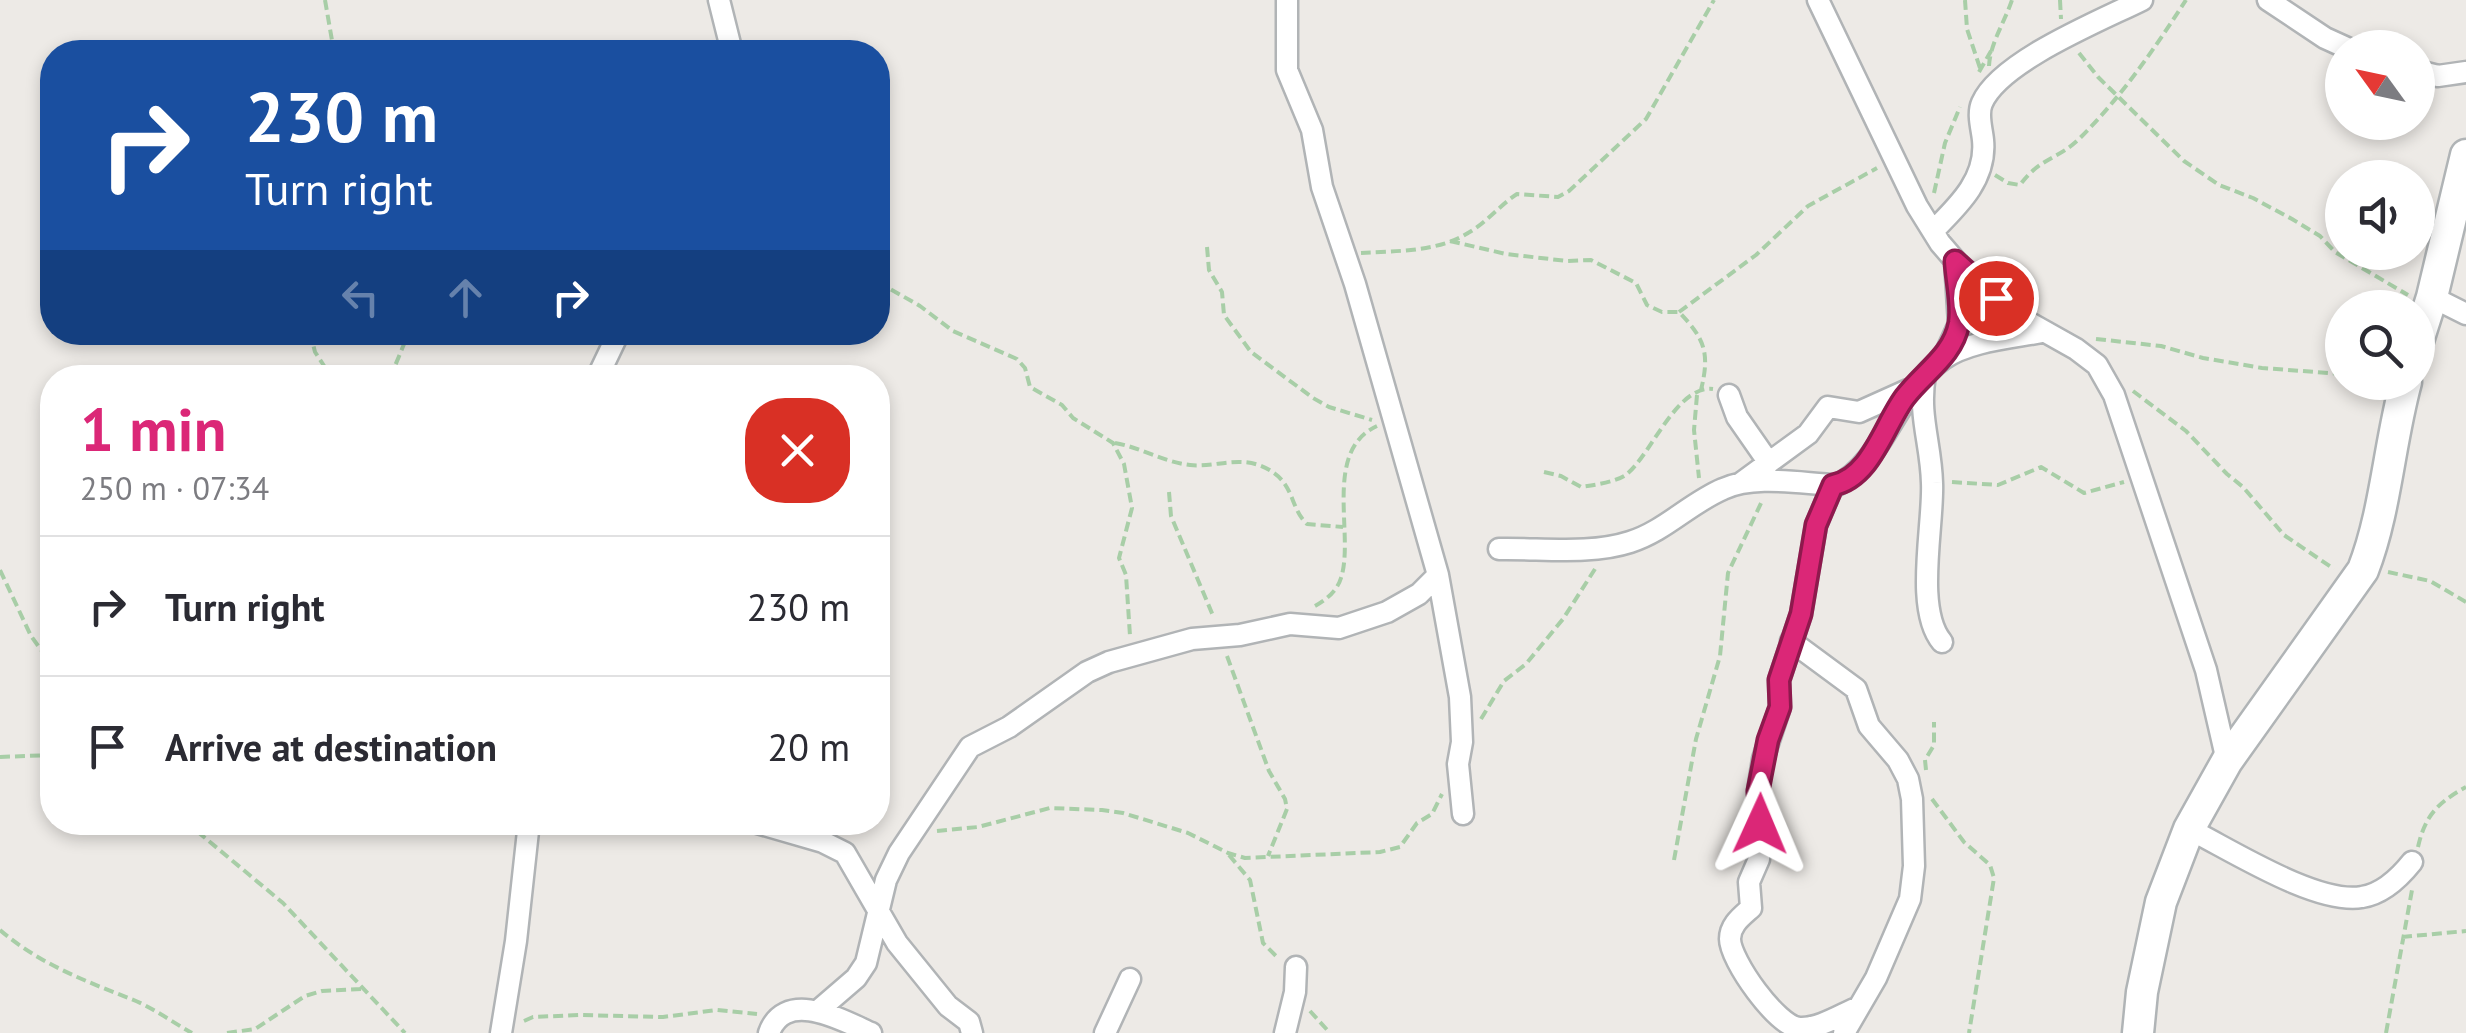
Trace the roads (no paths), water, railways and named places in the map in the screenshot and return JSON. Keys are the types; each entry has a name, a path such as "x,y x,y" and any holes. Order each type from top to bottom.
{"street":[{"path":"720,0 729,40"},
{"path":"1287,0 1287,70 1308,117 1322,187 1345,254 1388,426 1438,574 1456,665 1463,814"},
{"path":"1818,0 1928,224 1955,261 2019,317 2080,351 2097,365 2114,395 2206,670 2227,761"},
{"path":"1928,224 1959,205 1976,182 1984,142 1980,106 1990,90 2038,54 2142,0"},
{"path":"2268,0 2325,36"},
{"path":"2435,75 2466,72"},
{"path":"2434,290 2466,155"},
{"path":"1943,359 1959,324 1955,261"},
{"path":"2435,298 2466,314"},
{"path":"1729,394 1737,417 1770,473 1833,485 1850,479 1863,465 1919,382 1943,359 1961,350 2042,332"},
{"path":"1500,549 1613,547 1658,530 1723,488 1770,473 1828,407 1859,412 1919,382"},
{"path":"1919,382 1932,480 1927,577 1930,617 1934,633 1942,642"},
{"path":"2138,1033 2142,992 2162,902 2189,829 2227,761 2363,570 2373,545 2401,400"},
{"path":"1833,485 1816,525 1801,614 1779,680 1780,707 1768,740 1758,791 1760,842 1758,867 1749,882 1751,908 1734,924 1729,935 1730,945 1753,986 1786,1023 1799,1028 1818,1024 1859,1007"},
{"path":"820,1010 856,978 866,963 886,880 906,842 970,747 1009,727 1087,672 1192,638 1298,624 1331,629 1388,612 1418,594 1438,574"},
{"path":"1791,641 1856,689 1869,726 1898,760 1908,779 1912,799 1914,866 1910,899 1876,978 1844,1033"},
{"path":"2189,829 2300,886 2335,897 2372,894 2401,876 2412,862"},
{"path":"501,1033 528,835"},
{"path":"799,835 845,853 897,943 948,1006 968,1022 972,1033"},
{"path":"1285,1033 1296,967"},
{"path":"1105,1033 1130,979"},
{"path":"769,1033 782,1014 820,1010 871,1033"}]}
